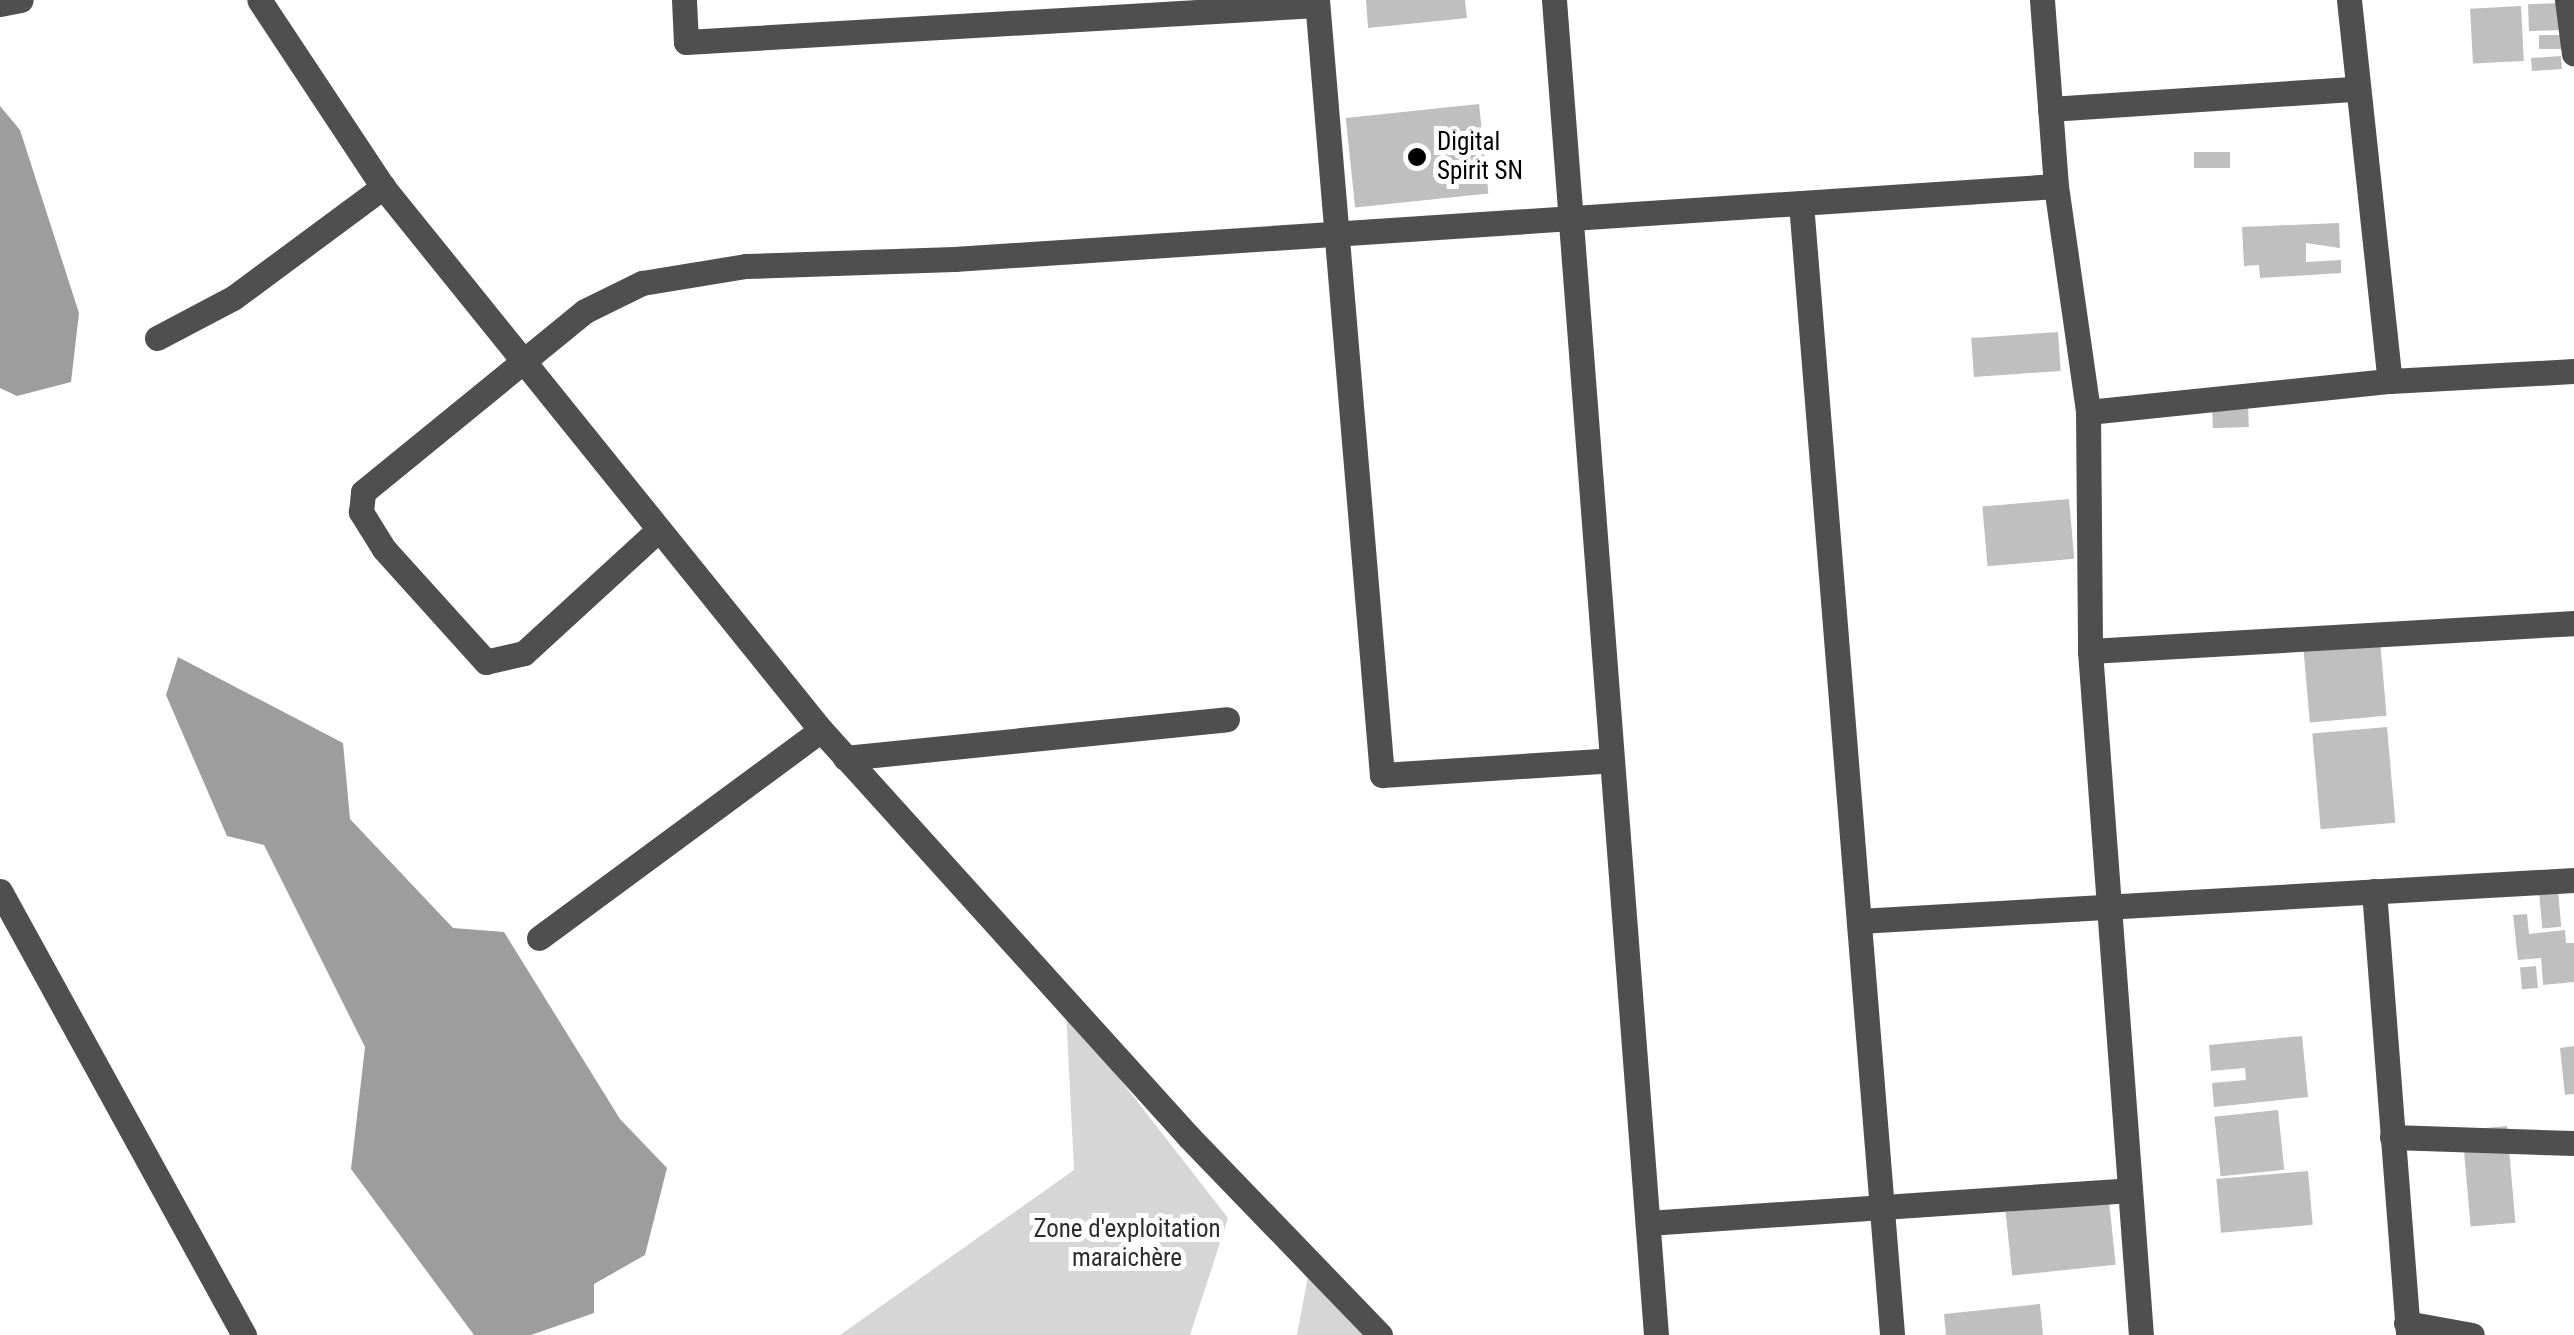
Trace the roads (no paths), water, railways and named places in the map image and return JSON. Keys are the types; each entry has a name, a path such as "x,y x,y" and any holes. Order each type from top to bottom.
{"street":[{"path":"0,4 21,0"},
{"path":"260,0 383,187 655,532 821,730 1188,1137 1380,1335"},
{"path":"684,0 686,42 1317,2 1382,776 1612,760"},
{"path":"1554,0 1656,1335"},
{"path":"2042,0 2056,186 2088,412 2090,651 2140,1335"},
{"path":"2349,0 2355,90 2390,381"},
{"path":"2567,0 2574,54"},
{"path":"2050,109 2355,90"},
{"path":"655,532 524,653 486,662 384,549 362,512 363,492 519,361 585,312 642,283 746,266 1336,234 2056,186"},
{"path":"157,338 232,298 383,187"},
{"path":"1801,202 1892,1335"},
{"path":"2088,412 2390,381 2574,371"},
{"path":"2090,651 2574,623"},
{"path":"845,758 1227,720"},
{"path":"538,938 821,730"},
{"path":"1859,921 2574,880"},
{"path":"0,891 244,1335"},
{"path":"2374,891 2407,1329 2472,1335"},
{"path":"2392,1137 2574,1142"},
{"path":"1648,1223 2130,1190"}],"place":[{"name":"Digital Spirit SN","path":"1417,157"}],"park label":[{"name":"Zone d'exploitation maraichère","path":"1127,1244"}]}
